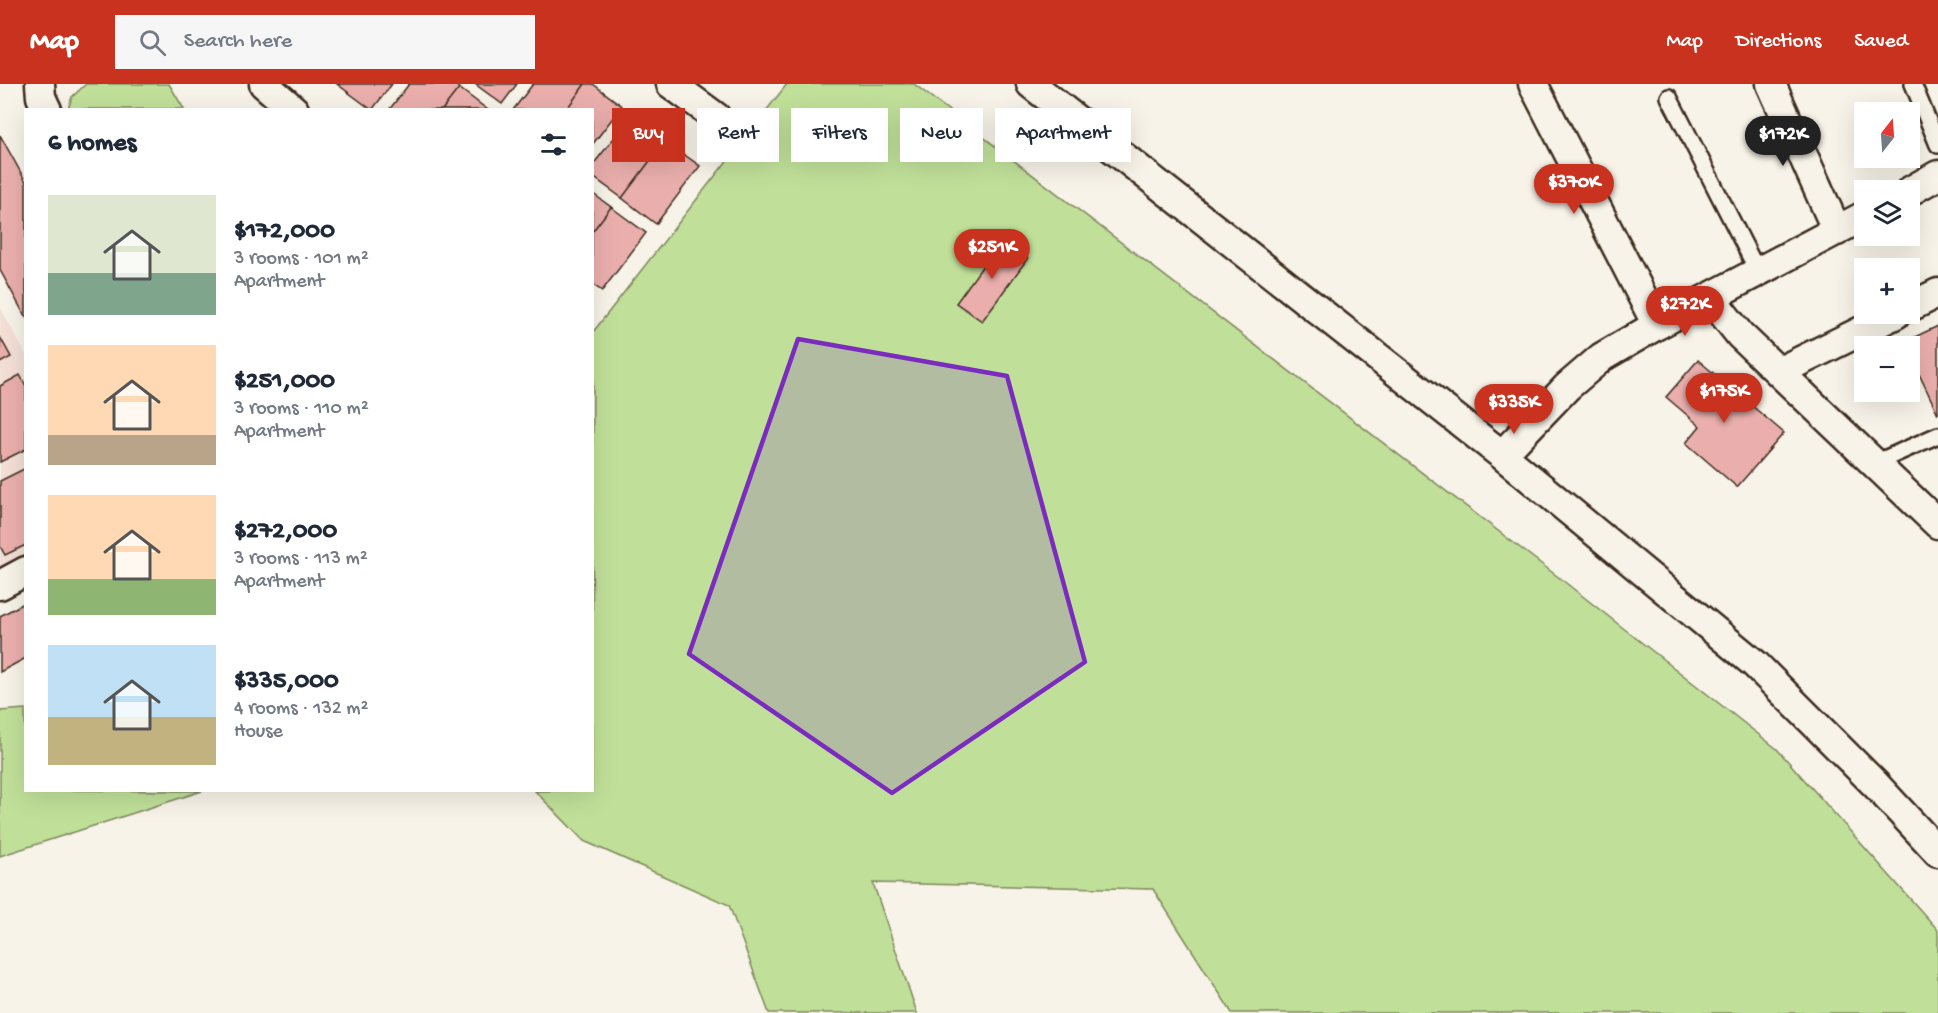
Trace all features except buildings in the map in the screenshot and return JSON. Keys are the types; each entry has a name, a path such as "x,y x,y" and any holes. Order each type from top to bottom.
{"street":[{"path":"40,84 41,97 46,108"},
{"path":"264,84 292,108"},
{"path":"671,84 704,108"},
{"path":"1031,84 1502,455 1755,664 1876,784 1938,852"},
{"path":"1533,84 1657,325"},
{"path":"1772,84 1837,231"},
{"path":"1920,185 1938,175"},
{"path":"1502,455 1567,387 1602,357 1657,325 1854,222"},
{"path":"1920,302 1938,293"},
{"path":"1710,297 1740,335 1938,524"},
{"path":"1780,371 1876,324"},
{"path":"0,585 24,572"}],"lane":[{"path":"1913,84 1938,145"},
{"path":"1669,97 1758,272"},
{"path":"1873,464 1938,435"}],"highlighted area":[{"path":"798,339 1007,376 1085,662 892,793 689,654"}],"shaded area":[{"path":"0,307 24,351 24,556 0,568"}],"green space":[{"path":"86,84 169,84 183,108 68,108 72,97"},
{"path":"787,84 914,84 945,108 900,108 900,162 983,162 983,137 995,146 995,162 1016,162 1557,576 1777,749 1938,930 1938,1013 1232,1013 1153,889 873,883 917,1013 769,1013 729,905 584,841 536,792 594,792 594,331 726,162 779,162 779,108 768,108"},
{"path":"24,709 24,792 199,792 0,856 0,711"}]}
